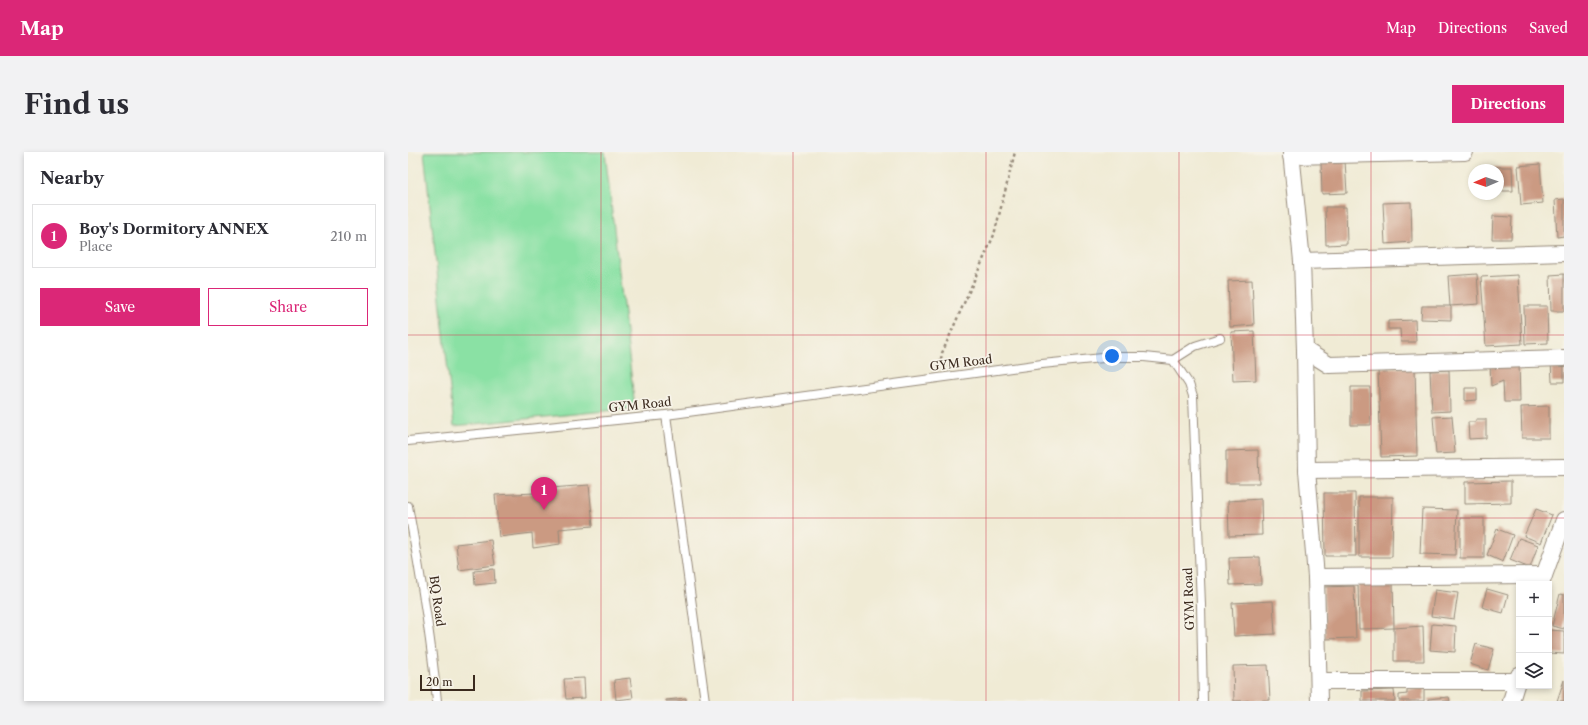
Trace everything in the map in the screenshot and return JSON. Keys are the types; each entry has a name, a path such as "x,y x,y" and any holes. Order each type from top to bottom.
{"street":[{"path":"1319,701 1316,577 1307,470 1305,383 1306,350 1302,261 1291,154 1465,152"},
{"path":"1302,261 1564,253"},
{"path":"1306,350 1329,365 1564,358"},
{"path":"1305,383 1329,365"},
{"path":"1307,470 1564,468"},
{"path":"1316,577 1542,580 1564,520"},
{"path":"1319,681 1516,678"},
{"path":"1511,701 1516,685"}],"lane":[{"path":"1173,360 1195,346 1220,338"},
{"name":"GYM Road","path":"408,441 666,415 938,378 1113,357 1144,357 1173,360 1189,384 1193,396 1203,701"},
{"path":"666,415 705,701"},
{"name":"BQ Road","path":"408,506 422,582 437,701"}],"path":[{"path":"938,378 942,353 994,235 1015,152"}],"green space":[{"path":"424,152 605,152 635,408 454,426"}],"building":[{"path":"1345,161 1347,193 1322,194 1321,162"},
{"path":"1540,164 1543,203 1521,205 1518,166"},
{"path":"1504,167 1512,167 1513,191 1504,191"},
{"path":"1564,199 1564,236 1557,237 1555,200"},
{"path":"1411,202 1412,242 1385,244 1383,203"},
{"path":"1325,207 1346,207 1347,244 1326,245"},
{"path":"1493,216 1512,217 1511,239 1492,239"},
{"path":"1477,274 1479,304 1450,306 1448,276"},
{"path":"1564,274 1564,311 1551,311 1550,275"},
{"path":"1518,275 1522,344 1486,346 1481,277"},
{"path":"1252,280 1254,325 1230,327 1228,281"},
{"path":"1422,306 1450,306 1451,320 1421,319"},
{"path":"1524,306 1547,306 1548,343 1525,344"},
{"path":"1415,320 1416,342 1401,342 1400,329 1388,329 1388,321"},
{"path":"1254,331 1256,380 1233,381 1231,332"},
{"path":"1551,361 1564,361 1564,382 1552,382"},
{"path":"1519,363 1520,402 1504,402 1503,381 1491,386 1490,364"},
{"path":"1415,367 1417,456 1381,457 1378,368"},
{"path":"1449,370 1450,411 1432,412 1430,371"},
{"path":"1351,387 1370,387 1371,425 1351,425"},
{"path":"1465,388 1477,388 1477,400 1465,401"},
{"path":"1549,406 1549,438 1522,438 1521,407"},
{"path":"1452,416 1455,453 1436,454 1433,417"},
{"path":"1476,419 1486,419 1486,438 1469,439 1468,422 1476,422"},
{"path":"1258,450 1259,483 1226,483 1226,451"},
{"path":"1511,481 1511,503 1465,504 1465,482"},
{"path":"551,482 551,488 589,485 593,526 559,529 560,544 533,548 532,533 499,537 495,495 534,493 533,485"},
{"path":"1324,493 1355,493 1356,556 1325,556"},
{"path":"1359,497 1393,497 1392,557 1359,557"},
{"path":"1261,499 1262,535 1229,536 1228,501"},
{"path":"1422,509 1457,510 1455,555 1420,554"},
{"path":"1536,509 1552,515 1541,543 1524,536"},
{"path":"1460,518 1484,518 1484,558 1460,558"},
{"path":"1497,529 1513,535 1503,562 1487,555"},
{"path":"1519,538 1538,545 1530,568 1510,560"},
{"path":"491,540 495,565 459,570 456,544"},
{"path":"1260,557 1261,584 1230,585 1229,558"},
{"path":"494,569 495,583 475,585 474,571"},
{"path":"1393,582 1394,628 1359,629 1358,583"},
{"path":"1354,586 1356,638 1325,639 1323,587"},
{"path":"1487,589 1508,595 1503,613 1482,607"},
{"path":"1435,590 1458,593 1454,619 1431,616"},
{"path":"1560,594 1564,595 1564,629 1552,626"},
{"path":"1273,601 1275,634 1234,636 1232,603"},
{"path":"1432,624 1456,626 1455,652 1430,650"},
{"path":"1423,626 1424,661 1394,661 1394,628"},
{"path":"1552,630 1564,631 1564,654 1552,653"},
{"path":"1476,644 1494,649 1488,670 1470,664"},
{"path":"1268,665 1270,700 1234,701 1233,666"},
{"path":"584,678 585,698 566,699 564,679"},
{"path":"630,678 633,698 616,700 614,680"},
{"path":"1564,680 1564,701 1557,701"},
{"path":"1424,688 1424,701 1399,701 1399,695 1407,694 1407,689"},
{"path":"1394,690 1395,701 1362,701 1362,691"},
{"path":"1449,697 1450,701 1428,701 1428,699"},
{"path":"686,698 686,701 666,701 666,700"}],"place":[{"name":"Boy's Dormitory ANNEX","path":"544,510"}]}
